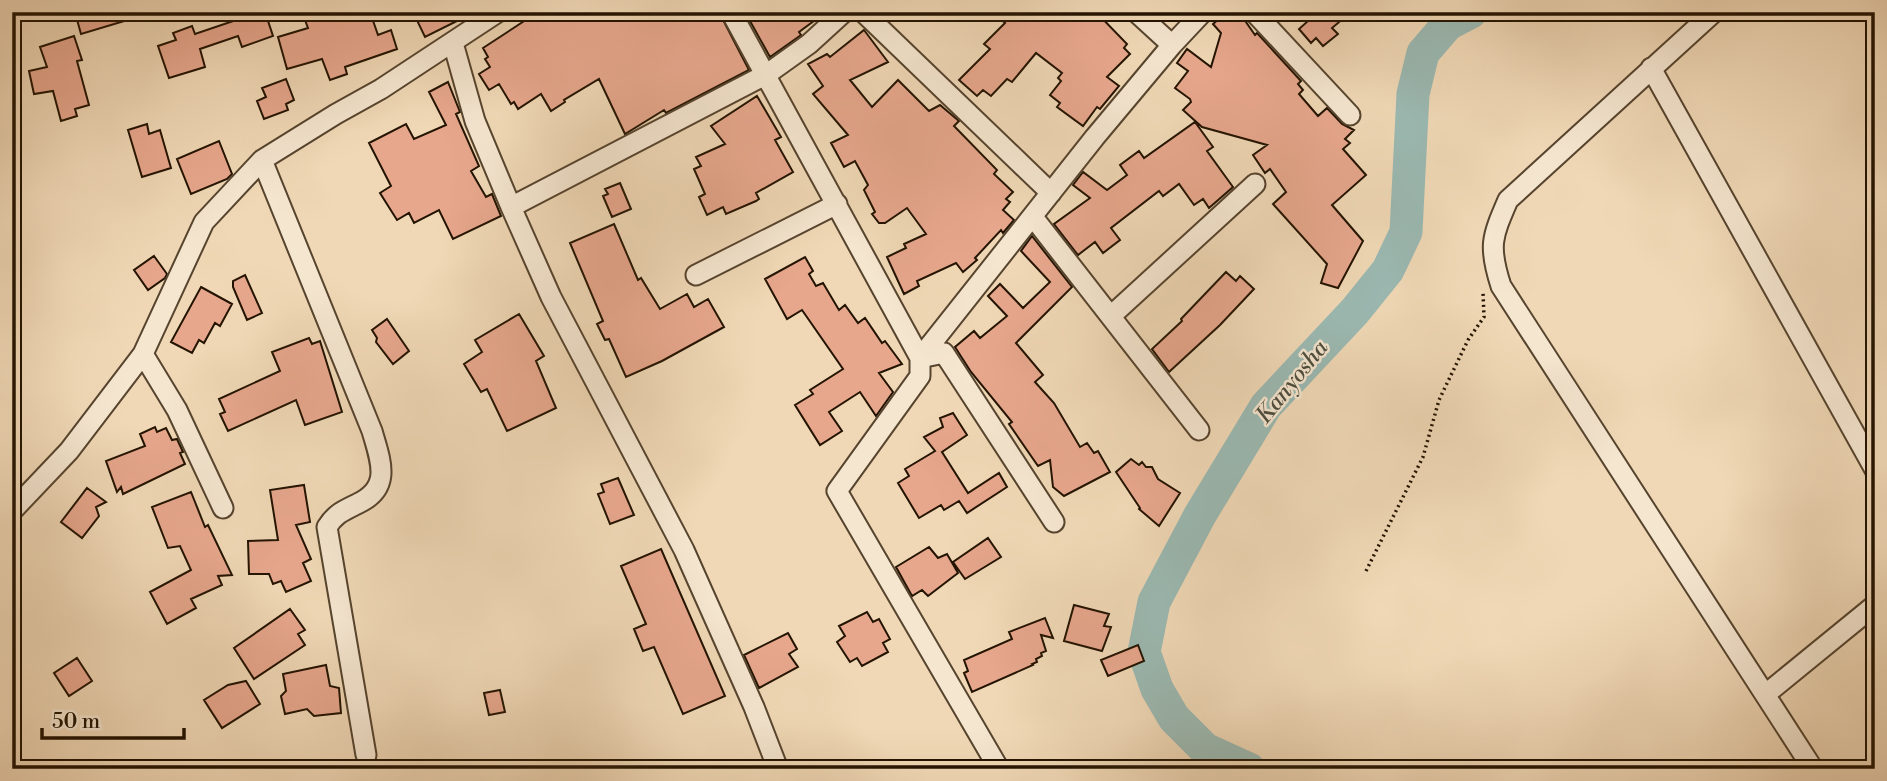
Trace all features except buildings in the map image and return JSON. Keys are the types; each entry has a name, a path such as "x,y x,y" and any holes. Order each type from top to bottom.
{"street":[{"path":"731,12 920,358 920,376 837,491 999,769"},
{"path":"511,207 767,74 810,44 844,12"},
{"path":"863,12 1051,193"},
{"path":"1136,12 1172,45"},
{"path":"920,358 1172,45 1203,12"},
{"path":"1254,12 1350,115"},
{"path":"1714,12 1508,200 1494,232 1493,260 1501,286 1814,769"},
{"path":"12,511 69,451 143,354 204,222 262,160 381,89 497,13"},
{"path":"453,43 475,121 551,297 684,550 754,707 778,769"},
{"path":"1651,68 1875,470"},
{"path":"262,160 372,432 381,463 380,485 374,495 335,514 327,527 366,755"},
{"path":"1112,315 1255,184"},
{"path":"696,275 837,204"},
{"path":"1033,217 1199,430"},
{"path":"920,358 944,353 1054,522"},
{"path":"143,354 177,410 223,508"},
{"path":"1766,694 1875,606"}],"path":[{"path":"1366,571 1423,457 1439,400 1468,340 1484,317 1483,291"}],"waterway":[{"name":"Kanyosha","path":"1249,769 1205,749 1174,718 1157,689 1144,652 1154,602 1200,515 1266,406 1355,311 1388,270 1406,232 1413,94 1423,53 1448,24 1471,12"}]}
